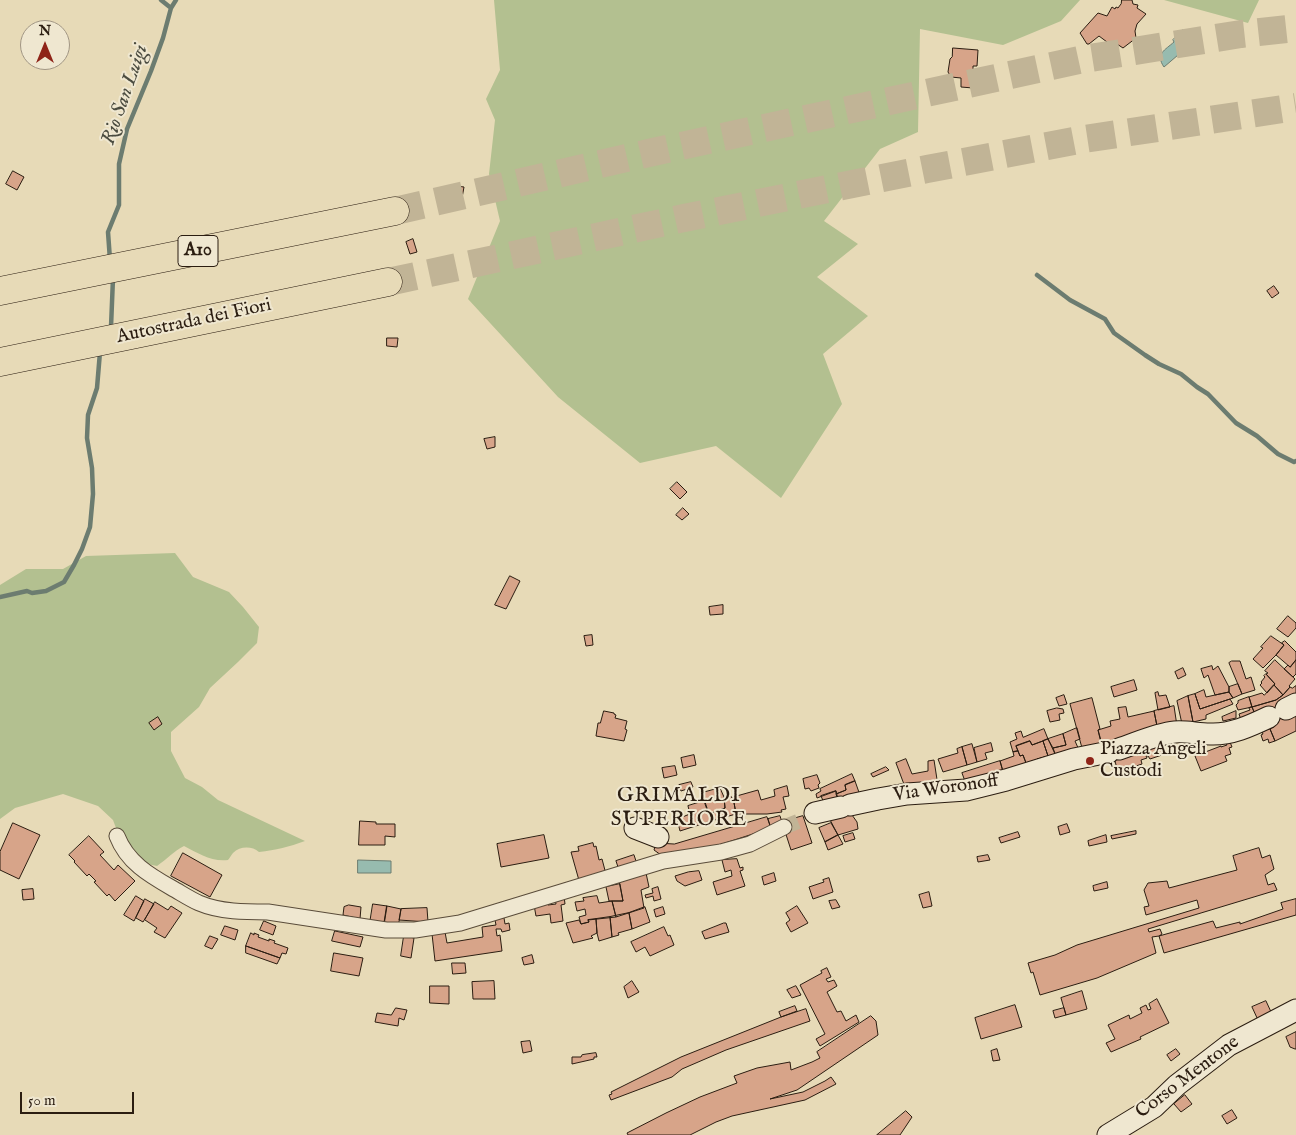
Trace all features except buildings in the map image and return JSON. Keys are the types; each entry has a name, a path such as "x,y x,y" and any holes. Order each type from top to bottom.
{"highway":[{"name":"A10","path":"0,291 396,211"},
{"name":"Autostrada dei Fiori","path":"0,362 388,282"}],"street":[{"name":"Via Woronoff","path":"810,816 845,806 907,794 966,790 1114,750 1165,734 1176,732 1225,733 1245,728 1284,710"},
{"path":"117,836 130,859 148,874 200,904 386,930 415,930 460,923 663,861 730,850 750,844 784,827"},
{"path":"635,828 658,837"},
{"name":"Corso Mentone","path":"1108,1135 1154,1106 1229,1045 1296,1010"}],"green space":[{"path":"494,0 1080,0 1061,21 1003,45 920,29 918,132 880,149 824,221 858,244 817,277 868,316 823,354 842,404 781,498 716,446 640,463 558,397 468,299 500,221 489,174 495,120 486,99 500,70"},
{"path":"1164,0 1259,0 1248,23"},
{"path":"175,553 193,577 229,592 259,627 257,643 210,688 199,707 171,732 171,751 185,778 202,787 218,800 305,841 259,852 253,849 242,848 233,853 228,860 216,860 184,846 157,866 147,864 138,859 123,833 116,828 113,820 98,806 63,794 15,808 0,819 0,585 26,569 63,569 86,556"}],"water":[{"path":"1183,30 1192,43 1164,67 1160,59 1162,53"},
{"path":"358,860 391,861 391,873 358,873"}],"waterway":[{"path":"161,0 171,8"},
{"name":"Rio San Luigi","path":"110,260 108,232 119,205 119,164 127,129 151,71 171,8 176,0"},
{"path":"1037,275 1070,300 1105,319 1114,333 1145,355 1181,374 1208,394 1236,423 1257,436 1278,454 1294,462 1296,461"},
{"name":"Rio San Luigi","path":"110,329 113,278"},
{"name":"Rio San Luigi","path":"0,597 27,591 32,593 46,591 64,582 82,549 90,527 93,494 92,468 87,438 88,415 97,388 100,352"}],"tunnel":[{"path":"395,211 653,152 1084,59 1241,34 1296,28"},
{"path":"388,282 684,218 927,169 1084,139 1296,107"},
{"path":"784,827 804,819"}],"place":[{"name":"Piazza Angeli Custodi","path":"1090,761"}],"district":[{"name":"GRIMALDI SUPERIORE","path":"679,809"}]}
